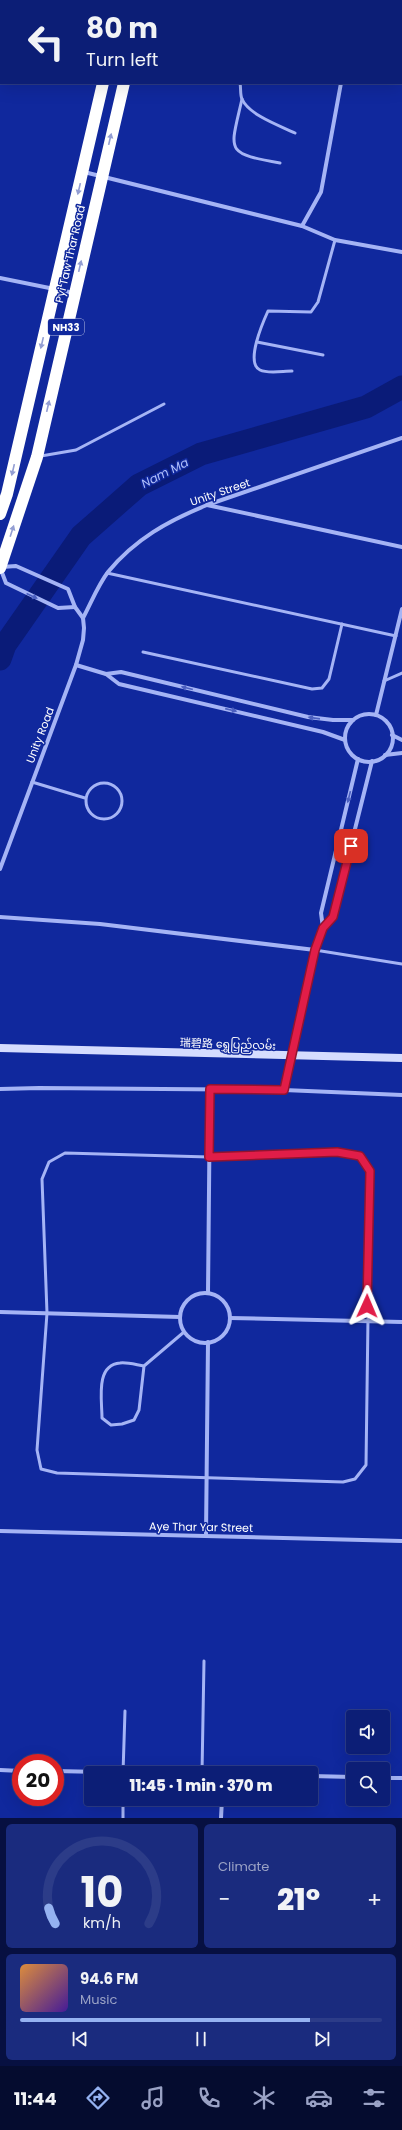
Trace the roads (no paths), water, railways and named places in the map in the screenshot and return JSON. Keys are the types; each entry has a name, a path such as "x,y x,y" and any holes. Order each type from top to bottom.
{"highway":[{"name":"Pyi Taw Thar Road","path":"0,514 7,494 104,84"},
{"name":"Pyi Taw Thar Road","path":"0,568 37,457 102,177 122,84"}],"street":[{"path":"302,226 321,192 342,84"},
{"path":"83,172 302,226 335,240 402,252"},
{"path":"0,278 55,291 74,293"},
{"name":"Unity Street","path":"83,618 107,573 137,542 153,530 180,516 207,505 402,438"},
{"path":"207,505 402,548"},
{"path":"75,607 58,608 6,583 0,568 16,566 68,590 75,607 83,618"},
{"path":"376,715 402,609"},
{"name":"Unity Road","path":"0,869 76,665 83,640 83,618"},
{"path":"76,665 106,674 119,684 322,732 345,740"},
{"path":"106,674 121,672 308,717 333,720 352,720"},
{"path":"385,755 390,748 392,735 388,723 376,715 360,715 352,720 348,727 345,740 351,754 358,759 372,761 385,755 402,753"},
{"path":"392,735 402,740"},
{"path":"323,928 321,912 358,759"},
{"path":"284,1090 315,950 323,928 333,917 372,761"},
{"path":"0,917 100,924 315,950"},
{"name":"瑞碧路 ရွှေပြည်လမ်း","path":"0,1048 402,1058"},
{"path":"0,1089 284,1090 402,1095"},
{"path":"208,1293 210,1089"},
{"path":"208,1293 220,1298 225,1303 230,1318 224,1333 219,1338 208,1342 196,1342 184,1332 180,1317 185,1302 191,1297 208,1293"},
{"path":"0,1312 180,1317"},
{"path":"230,1318 402,1322"},
{"path":"206,1536 208,1342"},
{"name":"Aye Thar Yar Street","path":"0,1531 402,1541"},
{"path":"0,1770 12,1771"},
{"path":"64,1771 84,1772"},
{"path":"318,1776 346,1777"},
{"path":"390,1778 402,1778"},
{"path":"221,1818 222,1806"}],"lane":[{"path":"240,84 242,99 232,140 237,151 246,157 280,163"},
{"path":"242,99 253,111 265,119 295,133"},
{"path":"292,371 261,371 257,368 254,360 260,327 268,312 311,312 318,302 335,240"},
{"path":"257,342 323,355"},
{"path":"37,457 76,450 164,404"},
{"path":"107,573 396,636"},
{"path":"143,652 312,689 322,688 329,679 342,624"},
{"path":"384,681 402,672"},
{"path":"32,782 86,798"},
{"path":"107,783 119,791 122,805 114,816 100,819 89,812 86,798 93,786 107,783"},
{"path":"315,950 402,964"},
{"path":"337,1152 360,1156 370,1171 366,1322 366,1465 355,1479 344,1482 206,1479 57,1473 41,1468 37,1450 47,1313 42,1179 49,1162 65,1154 209,1157 337,1152"},
{"path":"144,1366 120,1363 108,1366 102,1375 102,1418 111,1425 122,1424 134,1420 139,1410 144,1366 184,1332"},
{"path":"202,1766 204,1661"},
{"path":"123,1766 126,1711"},
{"path":"123,1806 123,1818"}],"waterway":[{"name":"Nam Ma","path":"0,659 5,645 81,536 139,485 201,454 366,407 402,387"}]}
